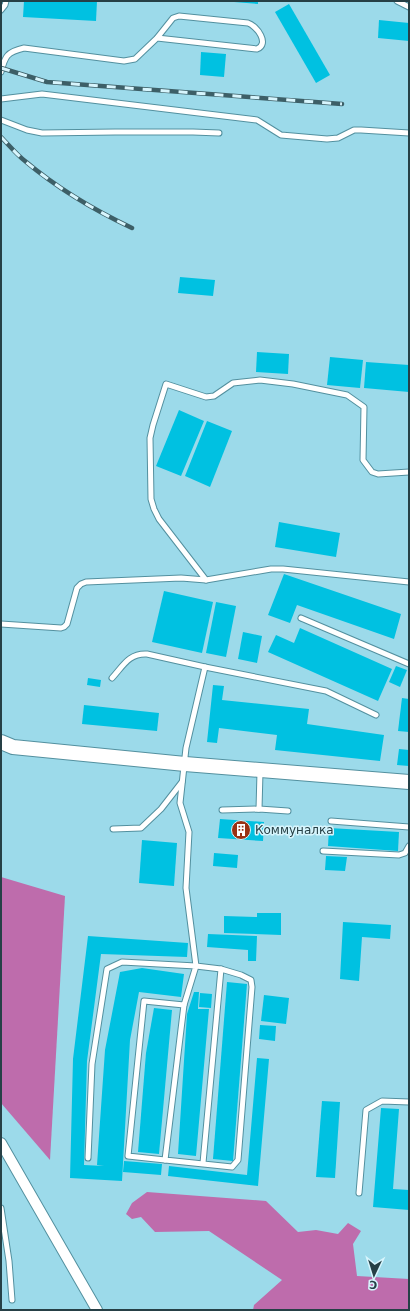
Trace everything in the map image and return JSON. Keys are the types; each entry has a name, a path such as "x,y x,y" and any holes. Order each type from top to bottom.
{"main road":[{"path":"1,742 13,747 185,764 409,782"}],"street":[{"path":"1,1143 97,1310"}],"lane":[{"path":"1,10 6,1"},
{"path":"397,1 409,7"},
{"path":"1,72 6,57 10,53 24,48 124,61 135,59 157,38 173,18 179,16 252,24 263,40 263,44 261,48 257,49 157,38"},
{"path":"1,99 42,94 256,120 281,135 326,140 338,138 354,130 409,133"},
{"path":"1,120 27,130 42,133 219,133"},
{"path":"206,580 158,519 151,499 150,438 166,384 206,397 214,396 233,383 260,380 293,384 347,395 364,407 363,460 372,472 378,474 409,472"},
{"path":"1,624 64,627 67,624 77,588 86,582 181,578 206,580 272,569 283,569 409,582"},
{"path":"300,618 409,664"},
{"path":"112,678 132,656 139,653 147,654 326,691 376,715"},
{"path":"165,1160 184,1005 196,966 186,888 188,832 180,803 186,748 205,667"},
{"path":"259,809 260,770"},
{"path":"113,829 141,828 161,809 182,782"},
{"path":"222,810 259,809 288,811"},
{"path":"331,821 409,827"},
{"path":"323,851 399,856 405,853 409,846"},
{"path":"88,1158 92,1064 108,969 122,962 196,966 221,969 241,975 251,980 252,987 238,1160 232,1167 128,1156 144,1001 184,1005"},
{"path":"203,1163 221,969"},
{"path":"359,1193 366,1110 382,1101 409,1102"},
{"path":"1,1208 9,1261 12,1300"}],"shaded area":[{"path":"1,877 65,896 50,1160 1,1103"},
{"path":"147,1192 266,1201 298,1232 316,1230 338,1234 348,1223 361,1231 353,1244 357,1276 409,1279 409,1310 253,1310 254,1305 282,1280 209,1231 155,1232 141,1217 132,1219 126,1214 132,1203"}],"building":[{"path":"24,1 97,1 96,21 23,17"},
{"path":"258,1 258,4 234,2"},
{"path":"289,4 330,75 316,83 275,12"},
{"path":"379,20 409,23 409,41 378,38"},
{"path":"201,52 226,54 224,77 200,75"},
{"path":"180,277 215,280 213,296 178,293"},
{"path":"257,352 289,354 288,374 256,372"},
{"path":"330,357 363,360 360,388 327,385"},
{"path":"366,362 409,365 409,392 364,388"},
{"path":"179,410 204,421 181,476 156,466"},
{"path":"207,421 232,431 210,487 185,476"},
{"path":"279,522 340,533 336,557 275,547"},
{"path":"284,574 401,614 394,639 297,605 290,623 268,615"},
{"path":"164,591 213,602 202,653 152,642"},
{"path":"216,602 236,606 226,657 206,653"},
{"path":"300,628 392,669 378,701 268,652 276,635 294,643"},
{"path":"243,632 262,636 257,663 238,659"},
{"path":"396,666 407,670 400,687 389,682"},
{"path":"88,678 101,680 100,687 87,685"},
{"path":"213,685 224,686 222,700 309,709 307,724 384,735 380,761 275,750 277,735 219,728 217,743 207,742"},
{"path":"402,698 409,699 409,732 398,731"},
{"path":"84,705 159,713 157,731 82,724"},
{"path":"399,749 409,750 409,766 397,765"},
{"name":"Коммуналка","path":"220,819 264,822 263,841 218,838"},
{"path":"329,828 399,832 398,851 328,846"},
{"path":"142,840 177,843 174,886 139,883"},
{"path":"214,853 238,855 237,868 213,866"},
{"path":"326,856 347,857 345,871 325,870"},
{"path":"257,913 281,913 281,935 224,933 224,916 257,917"},
{"path":"343,922 391,925 390,939 362,937 359,981 340,979"},
{"path":"208,934 257,936 256,961 248,961 248,950 207,947"},
{"path":"88,936 188,943 187,957 101,954 87,1061 84,1165 104,1166 97,1165 105,1050 120,972 142,968 184,974 181,997 139,992 130,1040 122,1181 70,1178 73,1059"},
{"path":"227,982 247,984 233,1161 213,1159"},
{"path":"194,992 199,992 198,1009 209,1009 196,1156 178,1154 187,1014"},
{"path":"200,993 212,994 211,1008 199,1007"},
{"path":"264,995 289,998 286,1024 261,1021"},
{"path":"154,1008 172,1010 159,1154 138,1152 146,1053"},
{"path":"260,1025 276,1026 275,1041 259,1039"},
{"path":"257,1058 269,1059 258,1186 168,1176 169,1166 247,1175"},
{"path":"322,1101 340,1102 335,1178 316,1177"},
{"path":"381,1108 399,1109 393,1189 409,1190 409,1210 373,1207"},
{"path":"124,1161 162,1164 161,1175 123,1172"}],"railway":[{"path":"1,68 47,82 342,104"},
{"path":"1,137 37,171 90,206 132,228"}],"place":[{"name":"Коммуналка","path":"241,830"}]}
